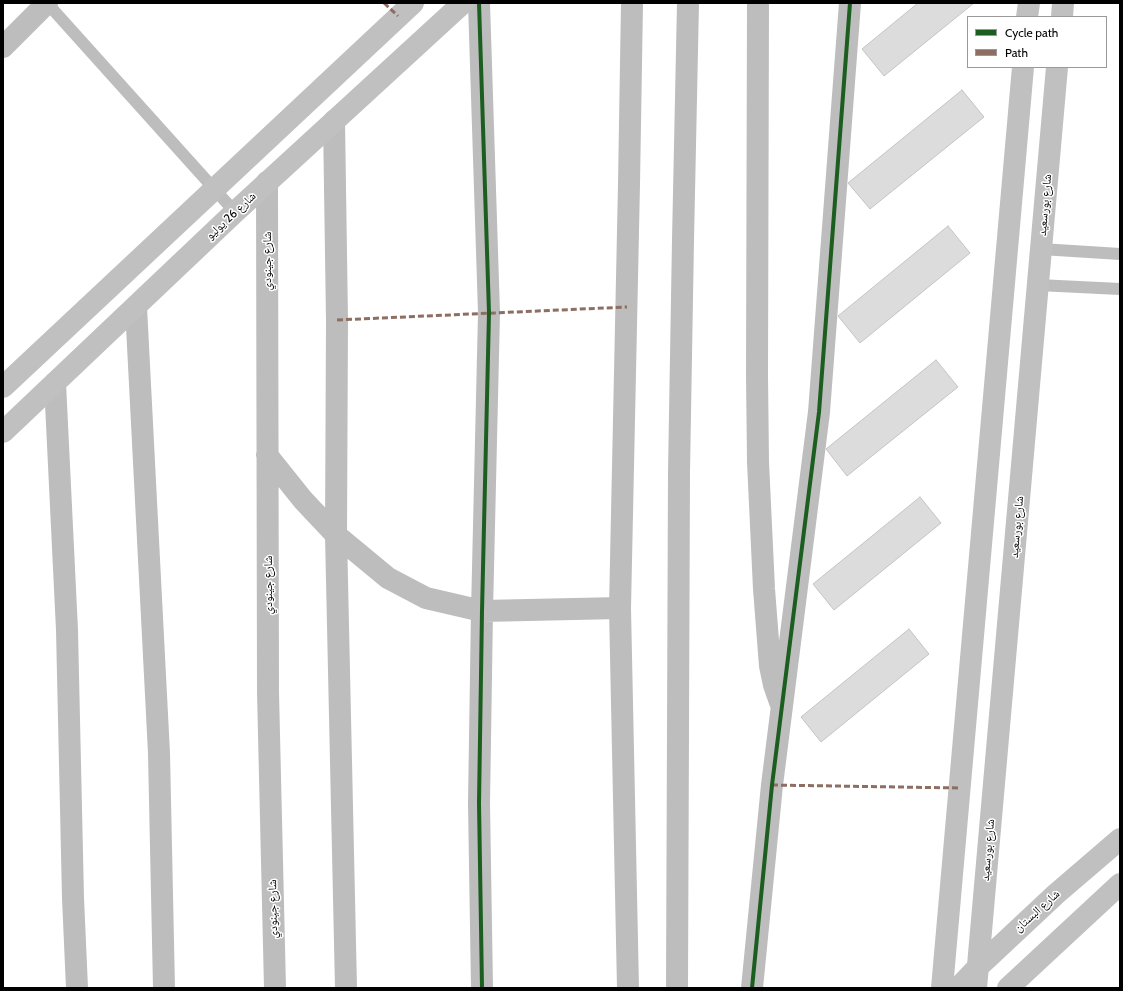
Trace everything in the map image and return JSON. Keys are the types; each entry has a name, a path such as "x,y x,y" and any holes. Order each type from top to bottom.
{"main road":[{"path":"3,387 412,3"},
{"name":"شارع 26 يوليو","path":"3,432 235,212 463,3"},
{"path":"1027,16 1029,3"},
{"path":"1062,16 1063,3"},
{"path":"942,988 1023,68"},
{"name":"شارع بورسعيد","path":"977,977 1057,68"},
{"name":"شارع البستان","path":"958,988 977,977 1050,899 1120,839"},
{"path":"1008,988 1120,884"}],"street":[{"path":"3,47 47,3"},
{"path":"479,3 489,313 479,803 482,988"},
{"path":"628,988 620,608 632,3"},
{"path":"677,988 679,480 688,3"},
{"path":"758,3 758,462 764,589 770,666 774,685 782,709"},
{"path":"752,988 772,786 819,412 850,3"},
{"path":"334,121 337,320 336,534 346,988"},
{"name":"شارع جينودي","path":"268,182 268,699 275,988"},
{"path":"136,306 159,753 164,988"},
{"path":"55,383 66,630 73,898 77,988"},
{"path":"267,455 303,500 336,534 388,578 426,598 482,611 620,608"}],"lane":[{"path":"47,3 235,212"},
{"path":"1041,249 1120,254"},
{"path":"1038,285 1120,289"}],"building":[{"path":"918,3 974,3 884,76 862,49"},
{"path":"962,90 984,117 870,209 848,183"},
{"path":"948,226 970,253 860,343 838,316"},
{"path":"936,360 958,387 847,476 826,449"},
{"path":"920,497 941,523 834,610 813,584"},
{"path":"909,629 929,654 821,742 801,717"}],"marked path":[{"path":"384,3 398,16"},
{"path":"337,320 627,307"},
{"path":"772,785 960,788"}],"cycle path":[{"path":"479,3 489,313 479,803 482,988"},
{"path":"752,988 772,785 819,412 850,3"}]}
